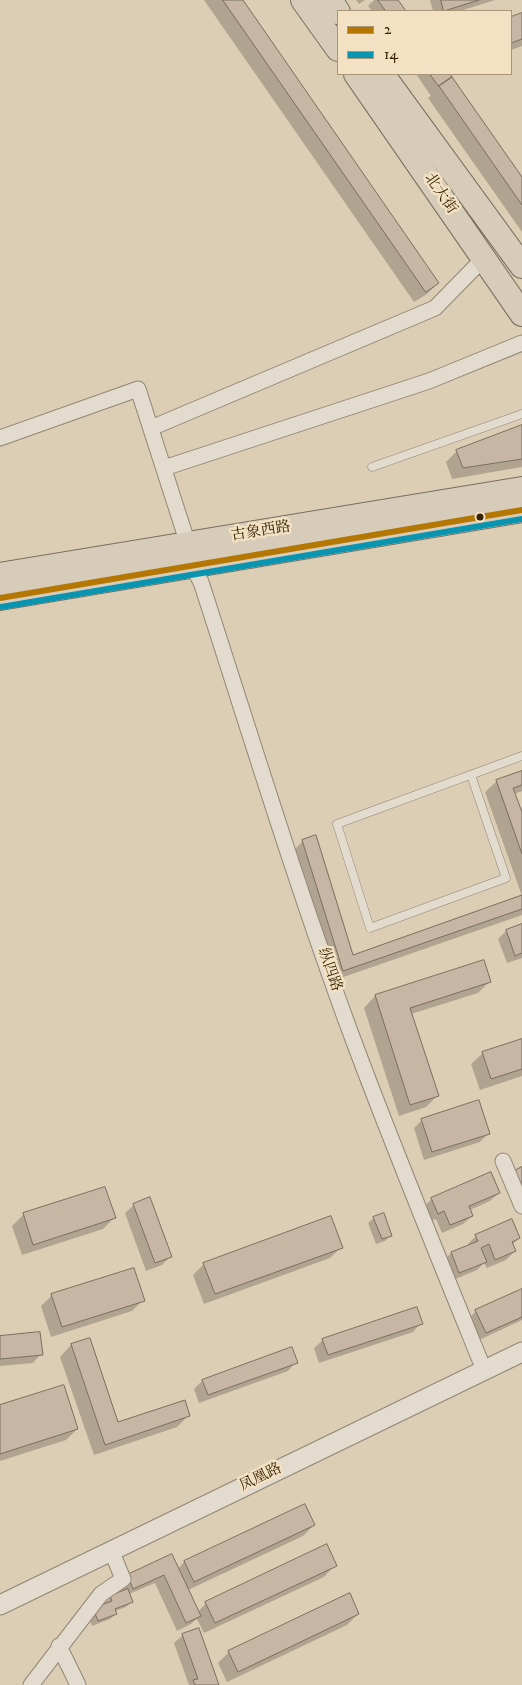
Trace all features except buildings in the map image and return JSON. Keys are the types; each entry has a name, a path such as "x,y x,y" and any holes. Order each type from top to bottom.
{"main road":[{"path":"303,0 337,48"},
{"path":"330,0 337,10"},
{"name":"北大街","path":"357,75 522,314"},
{"name":"北大街","path":"383,75 522,266"},
{"name":"古象西路","path":"0,575 522,489"},
{"name":"古象西路","path":"0,598 522,510"}],"street":[{"path":"151,428 435,308 484,258"},
{"path":"164,468 429,382 522,343"},
{"path":"0,438 138,389 188,544"},
{"name":"纵四路","path":"217,562 209,570 208,581 320,923 358,1031 485,1364"},
{"name":"纵四路","path":"186,568 192,570 201,582 313,926 348,1025 433,1245 485,1364"},
{"path":"503,1161 522,1206"},
{"name":"凤凰路","path":"0,1604 485,1364 522,1340"},
{"name":"凤凰路","path":"0,1592 485,1364 522,1352"},
{"path":"31,1685 101,1594 124,1580 111,1550"},
{"path":"60,1646 78,1685"}],"lane":[{"path":"372,467 522,414"},
{"path":"471,775 506,878 370,928 337,824 522,756"}],"transit line":[{"name":"2","path":"0,598 522,510"},
{"name":"14","path":"1,607 522,519"}]}
